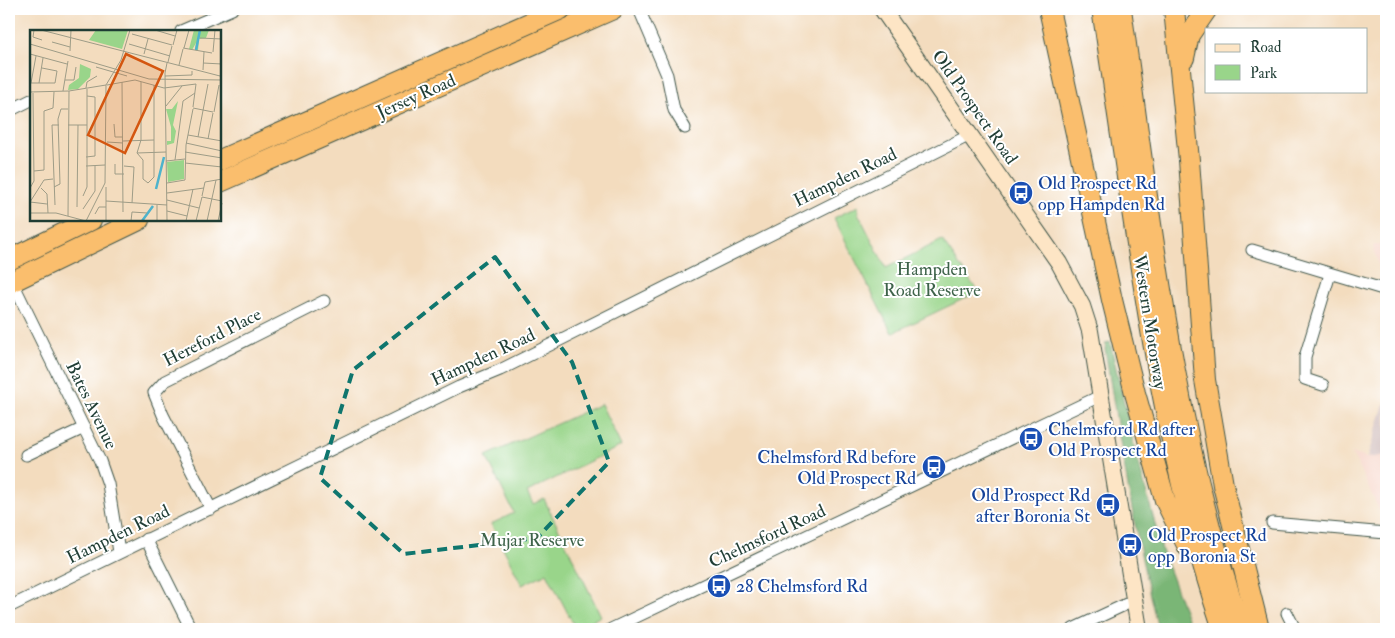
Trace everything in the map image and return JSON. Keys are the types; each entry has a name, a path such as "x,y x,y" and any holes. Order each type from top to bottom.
{"highway":[{"name":"Jersey Road","path":"221,160 561,9"},
{"name":"Jersey Road","path":"221,182 612,9"},
{"path":"1049,9 1112,300 1157,474 1165,500 1210,589"},
{"name":"Western Motorway","path":"1102,9 1164,408 1188,514 1223,629"},
{"name":"Western Motorway","path":"1120,9 1173,370 1199,491 1240,629"},
{"path":"1174,9 1205,380 1223,485 1259,629"},
{"path":"1183,108 1183,60 1189,35 1207,9"},
{"path":"9,260 89,221"},
{"path":"10,282 137,221"}],"street":[{"path":"183,30 232,9"},
{"path":"638,9 667,74 674,110 685,128"},
{"name":"Old Prospect Road","path":"882,9 1072,285 1088,318 1139,629"},
{"path":"9,111 30,100"},
{"name":"Hampden Road","path":"9,607 459,387 500,370 970,135"},
{"path":"1252,250 1386,290"},
{"path":"1323,385 1305,379 1305,357 1330,274"},
{"name":"Bates Avenue","path":"10,282 100,461 108,484 119,552"},
{"name":"Hereford Place","path":"210,509 154,393 165,381 324,301"},
{"name":"Chelmsford Road","path":"611,629 1100,396"},
{"path":"26,455 84,428"},
{"path":"1272,523 1386,533"},
{"path":"146,539 191,629"},
{"path":"1073,629 1133,600"},
{"path":"1287,613 1295,629"}],"highlighted area":[{"path":"495,257 572,362 609,462 537,538 404,554 320,478 353,370"}],"shaded area":[{"path":"1386,242 1386,275 1381,274 1373,246"},
{"path":"1386,403 1386,455 1367,458 1384,404"},
{"path":"1352,453 1367,458 1386,455 1386,519 1383,518"}],"green space":[{"name":"Hampden Road Reserve","path":"858,206 858,213 886,268 942,240 978,292 892,333 834,218"},
{"path":"1110,342 1135,450 1164,557 1191,629 1158,629 1135,525 1116,419 1105,349 1106,343"},
{"name":"Mujar Reserve","path":"601,404 621,446 527,492 533,504 544,499 601,616 576,629 547,573 522,585 491,524 514,513 486,456"}],"place":[{"name":"Old Prospect Rd opp Hampden Rd","path":"1021,193"},
{"name":"Chelmsford Rd after Old Prospect Rd","path":"1031,439"},
{"name":"Chelmsford Rd before Old Prospect Rd","path":"934,467"},
{"name":"Old Prospect Rd after Boronia St","path":"1108,505"},
{"name":"Old Prospect Rd opp Boronia St","path":"1130,545"},
{"name":"28 Chelmsford Rd","path":"719,586"}]}
